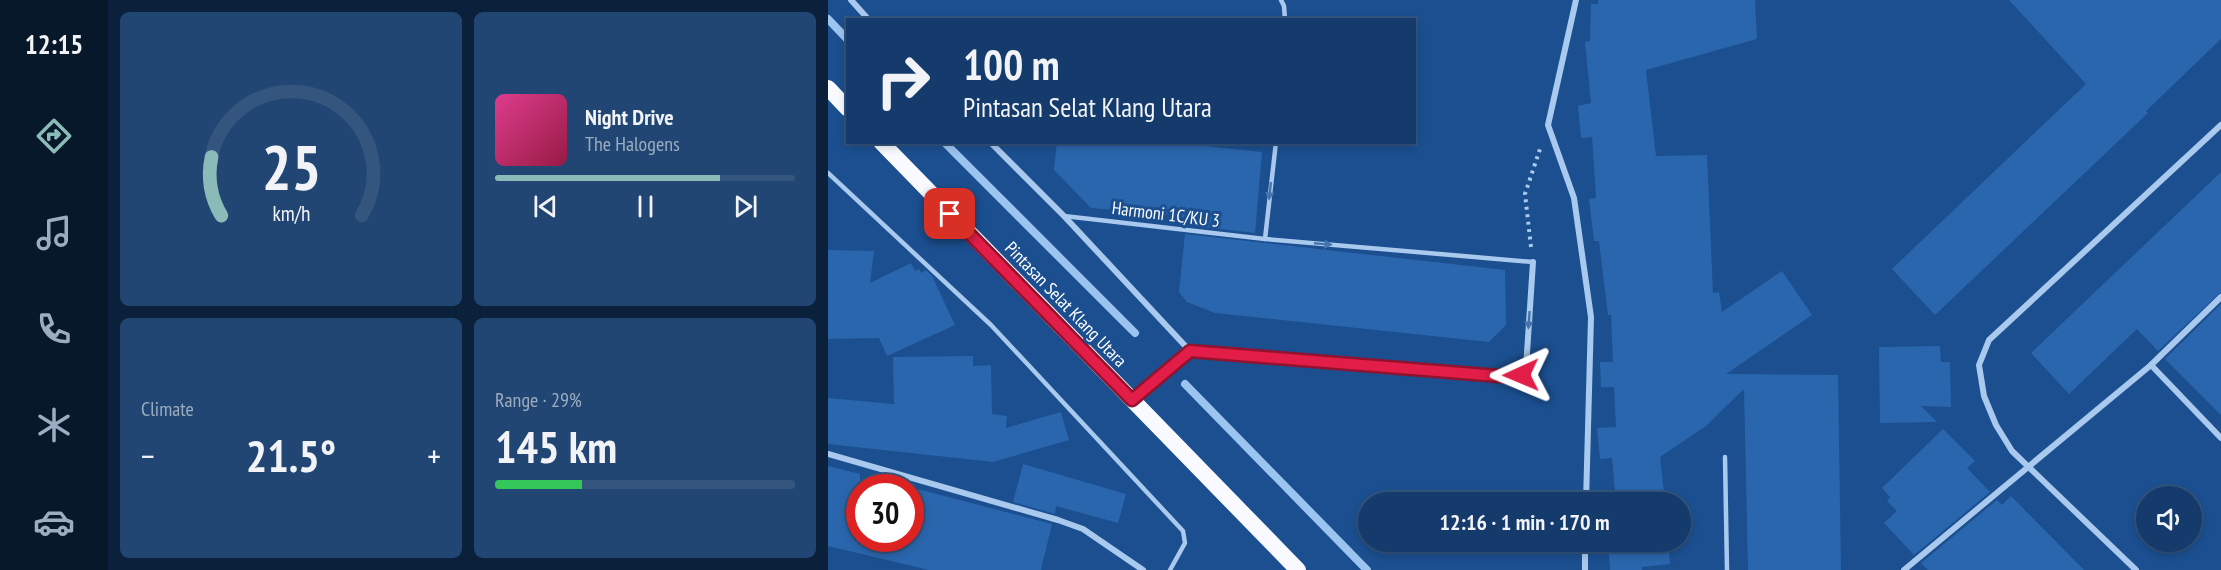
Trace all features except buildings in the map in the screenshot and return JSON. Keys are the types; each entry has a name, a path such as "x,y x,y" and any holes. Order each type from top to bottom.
{"highway":[{"name":"Pintasan Selat Klang Utara","path":"884,144 1298,570"}],"street":[{"path":"850,0 867,18"},
{"path":"1576,0 1548,125 1574,198 1591,317 1586,492"},
{"path":"2136,570 2012,451 1996,425 1984,396 1979,365 1989,340 2221,125"},
{"path":"992,144 1064,216 1190,351 1511,377 1521,375 1526,368 1533,262"},
{"path":"1904,570 2151,365 2221,297"},
{"path":"1132,400 1190,351"},
{"path":"2151,365 2221,438"},
{"path":"828,454 1058,519 1083,529 1143,570"},
{"path":"1585,552 1585,570"}],"lane":[{"path":"1281,0 1285,18"},
{"path":"1265,239 1276,144"},
{"path":"828,173 991,326 1183,531 1185,543 1170,570"},
{"name":"Harmoni 1C/KU 3","path":"1064,216 1265,239 1533,262"},
{"path":"1725,457 1727,570"}],"path":[{"path":"1533,262 1524,194 1548,125"}],"waterway":[{"path":"828,19 846,38"},
{"path":"946,144 1135,333"},
{"path":"1185,384 1367,570"}],"route":[{"path":"950,214 1132,400 1190,351 1511,377 1521,375"}]}
